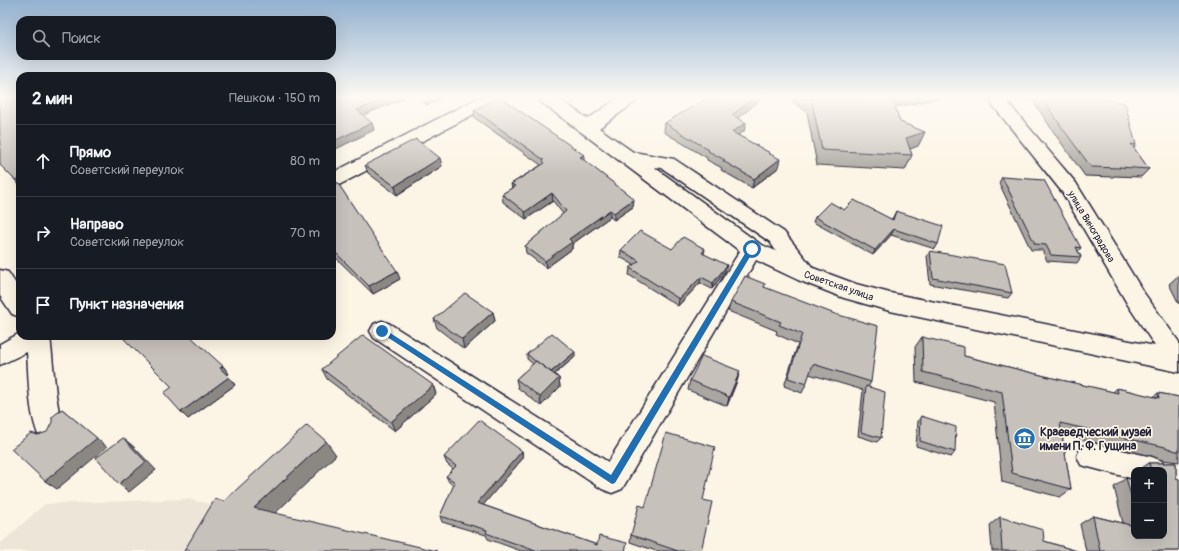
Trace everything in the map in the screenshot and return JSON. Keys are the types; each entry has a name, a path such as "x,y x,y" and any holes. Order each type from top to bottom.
{"street":[{"path":"336,180 442,124"},
{"name":"Советская улица","path":"580,124 752,249 806,274 852,292 890,302 1179,361"},
{"path":"586,128 592,124"},
{"name":"улица Виноградова","path":"1016,124 1069,188 1136,299 1179,361"},
{"path":"625,156 667,163 777,237 806,274"},
{"path":"382,331 612,480 752,249"},
{"path":"0,278 16,302"},
{"path":"0,355 30,340"},
{"path":"38,340 43,395 49,430"},
{"path":"1091,456 1139,467"},
{"path":"1167,474 1179,476"}],"shaded area":[{"path":"188,499 409,551 0,551 0,544 45,504"}],"building":[{"path":"0,124 16,124 16,180 0,165"},
{"path":"336,124 370,124 336,140"},
{"path":"493,124 538,124 584,155 580,157 634,199 614,213 610,210 569,239 572,242 545,261 525,246 566,211 552,193 525,212 502,194 515,186 511,184 545,163 543,161 544,160"},
{"path":"666,124 745,124 732,132 780,159 754,179 723,161 725,160 708,151 709,150"},
{"path":"816,124 904,124 925,132 906,138 912,155 822,150"},
{"path":"1059,124 1130,124 1136,145 1131,144 1149,169 1091,167"},
{"path":"416,139 440,158 395,186 365,165"},
{"path":"1002,177 1044,180 1081,248 1076,247 1081,257 1051,255 1046,245 1035,244"},
{"path":"336,183 397,271 369,286 336,253"},
{"path":"854,200 893,220 896,211 943,226 938,244 894,229 875,250 815,217 830,202 844,210"},
{"path":"640,231 672,249 683,237 705,249 702,253 727,265 713,283 701,277 679,299 630,268 639,261 621,250"},
{"path":"930,251 1005,264 1012,293 933,278"},
{"path":"745,276 765,284 764,287 835,314 878,326 871,382 813,364 806,384 788,378 802,334 779,325 781,322 731,302"},
{"path":"465,293 493,312 462,339 434,319"},
{"path":"552,333 575,352 551,372 527,354"},
{"path":"363,335 433,385 391,422 322,369"},
{"path":"922,337 964,347 964,356 1057,379 1118,393 1117,388 1159,398 1158,393 1179,397 1179,451 1060,423 1071,489 1012,473 1002,392 923,372"},
{"path":"125,340 194,340 223,366 220,368 229,377 181,412 164,393 172,387"},
{"path":"702,356 740,371 729,397 690,380"},
{"path":"536,361 559,378 540,397 516,379"},
{"path":"866,386 885,392 881,438 861,432"},
{"path":"62,409 97,438 45,481 11,449 31,433 38,435 47,432 52,422 52,417"},
{"path":"921,416 956,427 955,452 920,441"},
{"path":"479,420 522,451 477,503 597,545 599,536 627,543 625,551 536,551 486,533 487,530 440,516 455,482 446,476 456,466 444,457"},
{"path":"307,425 326,441 254,508 437,551 184,551 215,499 224,501"},
{"path":"666,433 715,447 703,500 712,502 701,551 678,551 631,535 639,505 645,507"},
{"path":"123,438 146,462 119,484 96,458"},
{"path":"1149,463 1176,463 1176,478 1179,479 1179,551 1100,551 1093,516 1131,525 1131,539 1167,539 1167,467 1150,467"},
{"path":"1126,478 1131,479 1131,496"},
{"path":"1000,517 1043,530 1044,541 1077,551 1002,551"}],"place":[{"name":"Краеведческий музей имени П. Ф. Гущина","path":"1024,439"}],"route":[{"path":"382,331 612,480 752,249"}]}
